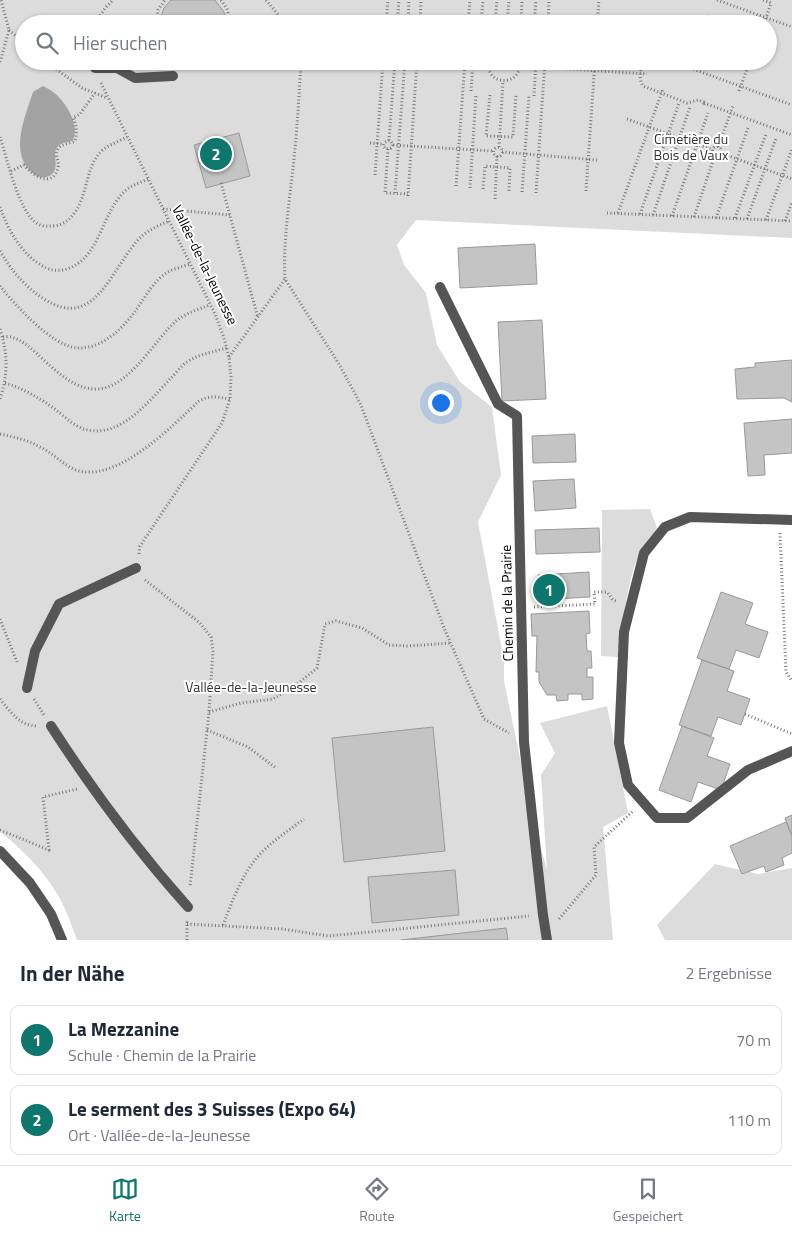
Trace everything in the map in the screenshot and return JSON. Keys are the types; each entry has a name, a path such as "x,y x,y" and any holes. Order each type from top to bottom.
{"street":[{"path":"121,70 135,78 173,76"},
{"name":"Chemin de la Prairie","path":"440,287 498,404 516,416 524,742 546,938"},
{"path":"792,520 690,518 665,527 644,553 624,632 619,743 628,785 657,818 687,818 748,770 792,751"},
{"path":"27,688 35,651 59,604 136,568"},
{"path":"51,726 90,786 151,866 188,907"},
{"path":"0,851 30,883 51,914 62,940"}],"path":[{"path":"0,62 9,30 1,0"},
{"path":"100,15 113,0"},
{"path":"157,15 158,10 165,0"},
{"path":"221,0 227,8 229,15"},
{"path":"266,0 278,15"},
{"path":"387,15 388,0"},
{"path":"398,15 399,0"},
{"path":"408,15 409,0"},
{"path":"421,15 422,0"},
{"path":"469,15 470,0"},
{"path":"482,15 483,0"},
{"path":"495,15 496,0"},
{"path":"508,15 509,0"},
{"path":"521,15 522,0"},
{"path":"535,15 536,0"},
{"path":"548,15 549,0"},
{"path":"598,15 599,0"},
{"path":"717,0 758,15"},
{"path":"763,0 771,3 767,15"},
{"path":"777,22 792,27"},
{"path":"9,30 15,35"},
{"path":"57,70 82,88 108,98"},
{"name":"Vallée-de-la-Jeunesse","path":"96,70 210,305 227,348 231,378 230,399 222,423 140,546 136,568"},
{"path":"301,70 284,264 285,279 339,364 361,405 451,643 484,719 524,742"},
{"path":"376,175 382,70"},
{"path":"393,70 389,140 393,145"},
{"path":"395,193 404,70"},
{"path":"416,70 411,146 408,195 385,192 388,149 393,145 399,145 411,146 459,149 493,152 495,156 498,156"},
{"path":"456,186 464,70"},
{"path":"471,91 472,70"},
{"path":"490,70 495,78 503,81 512,79 518,70"},
{"path":"522,192 536,70"},
{"path":"536,193 545,70"},
{"path":"586,191 594,70 647,74"},
{"path":"641,70 643,86 661,94 687,103 698,100 705,102 704,105 792,135"},
{"path":"696,70 792,105"},
{"path":"739,91 747,70"},
{"path":"502,152 499,147 499,137 503,81"},
{"path":"618,213 663,89"},
{"path":"10,172 24,165 36,178 45,179 53,175 58,168 56,153 58,148 75,141 77,135 73,118 80,114 95,93"},
{"path":"470,188 476,94"},
{"path":"490,95 486,136 512,137 516,95"},
{"path":"640,214 679,103"},
{"path":"713,150 718,147 733,106"},
{"path":"653,215 690,107"},
{"path":"672,216 708,113"},
{"path":"627,119 713,150 715,155 694,217"},
{"path":"716,218 748,128"},
{"path":"735,218 766,134"},
{"path":"0,137 19,197 33,221 40,226 59,225 67,221 75,213 98,154 105,148 127,137"},
{"path":"747,219 776,138"},
{"path":"370,143 383,144 384,141 389,140"},
{"path":"383,144 388,149"},
{"path":"493,152 494,149 499,147"},
{"path":"718,147 721,153 792,179"},
{"path":"766,220 792,148"},
{"path":"502,152 597,160"},
{"path":"495,199 498,156 502,152"},
{"path":"715,155 718,156 721,153"},
{"path":"483,189 485,166 510,168 509,191"},
{"path":"0,208 9,229 24,251 47,269 56,271 76,265 84,259 98,238 114,204 129,188 148,179"},
{"path":"221,184 258,318"},
{"path":"785,221 792,202"},
{"path":"163,209 230,215"},
{"path":"607,213 792,221"},
{"path":"0,251 23,283 35,294 57,307 76,308 86,304 102,292 126,255 142,236 149,230 169,221"},
{"path":"0,286 16,306 53,337 75,348 90,347 100,343 116,332 165,274 190,264"},
{"path":"229,358 285,279"},
{"path":"3,337 9,336 24,343 67,380 94,388 105,388 130,372 177,320 210,305"},
{"path":"0,329 7,363 5,383 0,399"},
{"path":"5,383 36,396 83,429 97,432 109,430 122,424 134,415 185,363 204,354 227,348"},
{"path":"0,434 18,438 40,447 77,470 93,471 113,467 131,458 166,431 199,400 210,396 230,399"},
{"path":"780,520 786,672 792,681"},
{"path":"136,568 145,580 200,623 211,637 213,651 209,712 188,907"},
{"path":"521,608 594,604 594,592 607,592"},
{"path":"209,712 241,703 273,699 295,686 317,668 325,624 336,621 356,626 389,645 408,646 451,643"},
{"path":"0,699 18,721 30,726 51,726"},
{"path":"745,714 792,734"},
{"path":"207,730 248,747 276,768"},
{"path":"0,830 49,850 43,797 90,786"},
{"path":"546,938 596,875 594,848 643,802"},
{"path":"223,925 245,875 260,854 275,840 304,820"},
{"path":"187,924 282,929 329,936 542,914"}],"green space":[{"name":"Vallée-de-la-Jeunesse","path":"0,0 792,0 792,238 416,220 397,245 404,265 426,293 437,345 460,382 492,407 501,475 478,522 504,661 504,681 532,816 547,870 541,775 555,753 540,723 607,706 628,813 603,827 613,940 77,940 54,888 38,867 0,832"},
{"path":"650,509 657,528 643,546 633,572 626,600 618,657 601,656 602,510"},
{"path":"715,864 758,874 792,868 792,940 665,940 657,925"}],"shaded area":[{"path":"43,86 52,91 62,101 71,115 75,129 72,141 61,144 56,150 56,167 52,174 47,177 36,175 26,166 20,146 23,124 33,92"}],"building":[{"path":"171,0 215,0 225,15 162,15 164,8"},
{"path":"239,133 250,176 206,188 194,145"},
{"path":"535,244 537,284 460,288 458,248"},
{"path":"542,320 546,399 502,401 498,322"},
{"path":"792,360 792,402 784,398 737,399 735,369 755,367 755,363"},
{"path":"792,419 792,453 764,455 765,475 748,476 744,423"},
{"path":"575,434 576,462 533,463 532,436"},
{"path":"574,479 576,508 535,511 533,481"},
{"path":"599,528 600,552 536,554 535,530"},
{"path":"589,572 590,597 539,600 538,575"},
{"path":"721,592 753,603 745,624 768,632 759,658 736,650 729,669 697,658"},
{"path":"589,611 590,633 586,634 587,651 591,651 592,668 587,668 587,677 593,677 593,699 582,700 582,694 568,694 568,700 557,701 556,695 547,695 539,682 539,672 536,672 537,636 532,636 531,614"},
{"path":"702,660 734,671 727,691 750,699 741,725 718,717 711,736 679,725"},
{"path":"682,726 714,738 707,756 730,764 721,790 698,782 691,802 659,790"},
{"path":"433,727 445,851 344,862 332,738"},
{"path":"792,815 792,836 785,818"},
{"path":"786,822 792,836 792,853 782,858 784,865 766,872 764,866 742,874 730,846"},
{"path":"455,870 459,915 372,923 368,877"},
{"path":"506,928 508,940 401,940"}],"place":[{"name":"Le serment des 3 Suisses (Expo 64)","path":"216,154"},
{"name":"La Mezzanine","path":"549,590"}],"park label":[{"name":"Cimetière du Bois de Vaux","path":"691,148"}]}
